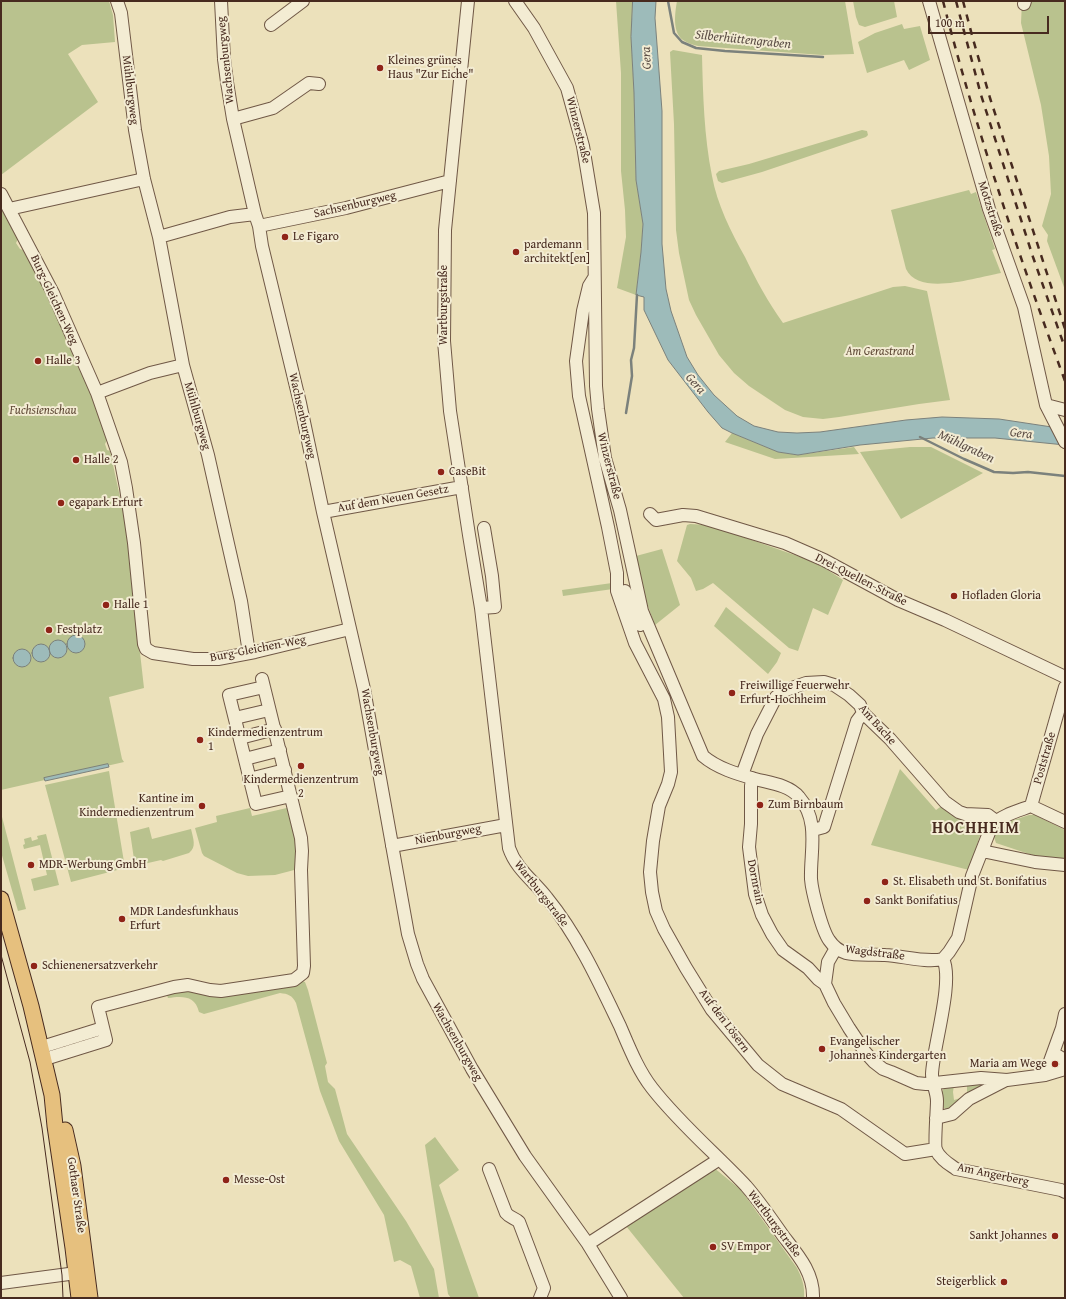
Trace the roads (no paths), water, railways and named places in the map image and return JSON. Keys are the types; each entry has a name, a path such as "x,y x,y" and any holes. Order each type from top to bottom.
{"main road":[{"name":"Gothaer Straße","path":"1,899 43,1053 52,1095 55,1126 82,1272 90,1298"},
{"name":"Gothaer Straße","path":"79,1298 82,1272"}],"street":[{"name":"Mühlburgweg","path":"117,1 121,13 135,130 144,179 158,237 183,365 208,455 241,601 249,653"},
{"name":"Wachsenburgweg","path":"221,1 224,59 233,119 255,214 260,226 262,246 300,404 323,512 364,689 408,934 417,964 426,985 472,1069 525,1156 588,1244 622,1298"},
{"path":"272,25 303,1"},
{"name":"Wartburgstraße","path":"468,1 445,230 444,340 450,404 492,690 509,848 515,863 547,898 565,922 599,982 639,1068 651,1087 718,1160 746,1187 805,1264 811,1278 813,1298"},
{"name":"Winzerstraße","path":"515,1 538,35 568,88 583,146 594,213 596,274 595,340 598,409 600,432 605,458 620,510 642,611 703,756"},
{"name":"Motzstraße","path":"929,1 989,209 1024,307 1046,405 1065,442"},
{"name":"Wachsenburgweg","path":"233,119 272,108 309,83 319,84"},
{"path":"9,209 144,179"},
{"name":"Sachsenburgweg","path":"260,226 346,208 450,181"},
{"name":"Burg-Gleichen-Weg","path":"1,194 53,294 97,393 121,462 134,543 144,644 146,649 153,653 207,660 218,659 350,630"},
{"path":"158,237 230,217 255,214"},
{"name":"Winzerstraße","path":"596,274 589,286 583,311 576,361 577,378 586,433 617,573 617,591 635,643 664,699 668,717 671,772 668,784"},
{"path":"97,393 150,373 183,365"},
{"path":"1046,405 1065,410"},
{"name":"Auf dem Neuen Gesetz","path":"323,512 462,487"},
{"name":"Drei-Quellen-Straße","path":"650,514 656,520 683,516 696,516 785,543 824,560 898,600 945,620 1065,677"},
{"path":"481,608 495,606 492,576 484,528"},
{"name":"Winzerstraße","path":"617,573 643,632 650,630"},
{"name":"Am Bache","path":"747,777 757,734 776,697 786,690 806,683 824,682 834,685 849,695 860,705 863,713 890,739 945,802 959,812 965,814 988,815 996,821"},
{"path":"43,1053 103,1028 98,1007 174,987 188,985 221,991 294,980 303,973 301,838 285,770 275,729 263,683 229,695 256,804 291,796"},
{"name":"Poststraße","path":"1031,806 1060,723 1065,686"},
{"path":"235,718 270,710"},
{"path":"813,830 824,827 857,720 863,713"},
{"path":"240,738 275,729"},
{"path":"245,759 280,750"},
{"name":"Wagdstraße","path":"703,756 714,764 747,777 779,785 793,792 799,797 810,818 813,830 811,880 825,932 829,940 836,948 846,953 889,955 933,960 943,959"},
{"path":"249,779 285,770"},
{"name":"Dornrain","path":"747,777 751,786 751,824 749,847 755,894 766,923 772,934 783,950 808,968 825,984 834,1003 865,1052 874,1062 883,1069 916,1083 933,1084"},
{"name":"Auf den Lösern","path":"668,784 659,806 653,841 650,872 652,892 656,911 664,929 712,1010 758,1066 782,1084 841,1109 905,1154 936,1150"},
{"path":"936,1150 937,1097 932,1075 945,994 946,972 943,959 958,938 968,889 989,831 996,821 1006,815 1031,806 1065,822"},
{"name":"Nienburgweg","path":"392,846 506,824"},
{"path":"982,852 1036,862 1065,865"},
{"path":"825,984 827,965 836,948"},
{"path":"808,968 827,965"},
{"path":"933,1084 982,1078 1007,1080 1045,1075 1061,1060 1062,1028 1065,1014"},
{"path":"1045,1075 1061,1060"},
{"path":"936,1118 952,1114 969,1099 1007,1080"},
{"name":"Am Angerberg","path":"936,1150 943,1160 956,1169 1053,1188 1065,1192"},
{"path":"588,1244 718,1160"},
{"path":"489,1169 506,1213 519,1222 544,1288 540,1298"},
{"path":"1,1283 82,1272"}],"water":[{"name":"Gera","path":"633,1 656,1 655,18 662,111 662,244 666,289 671,311 687,357 698,375 714,395 737,416 754,426 778,432 820,432 906,420 942,417 999,419 1065,429 1065,445 995,438 933,438 860,445 798,455 778,452 722,428 668,360 644,310 644,297 636,295 643,224 636,180 631,37"},
{"path":"76,635 82,638 85,644 82,650 76,653 70,650 67,644 70,638"},
{"path":"58,640 64,643 67,649 64,655 58,658 52,655 49,649 52,643"},
{"path":"41,644 47,647 50,653 47,659 41,662 35,659 32,653 35,647"},
{"path":"18,649 26,649 31,654 29,665 26,667 18,667 13,662 13,654"},
{"path":"108,764 109,767 45,781 44,778"}],"waterway":[{"name":"Silberhüttengraben","path":"668,1 674,33 682,42 696,48 823,57"},
{"path":"626,413 632,376 631,360 634,348 637,295"},
{"name":"Mühlgraben","path":"920,437 994,472 1028,472 1065,476"}],"tram line":[{"path":"1,955 30,1062 42,1128 62,1275 63,1298"}],"railway":[{"path":"943,1 999,192 1065,381"},
{"path":"956,1 981,95 1033,257 1065,348"},
{"path":"963,1 990,98 1065,329"}],"place":[{"name":"Kleines grünes Haus \"Zur Eiche\"","path":"380,68"},
{"name":"Le Figaro","path":"285,237"},
{"name":"pardemann architekt[en]","path":"516,252"},
{"name":"Halle 3","path":"38,361"},
{"name":"Halle 2","path":"76,460"},
{"name":"CaseBit","path":"441,472"},
{"name":"egapark Erfurt","path":"61,503"},
{"name":"Hofladen Gloria","path":"954,596"},
{"name":"Halle 1","path":"106,605"},
{"name":"Festplatz","path":"49,630"},
{"name":"Freiwillige Feuerwehr Erfurt-Hochheim","path":"732,693"},
{"name":"Kindermedienzentrum 1","path":"200,740"},
{"name":"Kindermedienzentrum 2","path":"301,766"},
{"name":"Zum Birnbaum","path":"760,805"},
{"name":"Kantine im Kindermedienzentrum","path":"202,806"},
{"name":"MDR-Werbung GmbH","path":"31,865"},
{"name":"St. Elisabeth und St. Bonifatius","path":"885,882"},
{"name":"Sankt Bonifatius","path":"867,901"},
{"name":"MDR Landesfunkhaus Erfurt","path":"122,919"},
{"name":"Schienenersatzverkehr","path":"34,966"},
{"name":"Evangelischer Johannes Kindergarten","path":"822,1049"},
{"name":"Maria am Wege","path":"1055,1064"},
{"name":"Messe-Ost","path":"226,1180"},
{"name":"Sankt Johannes","path":"1055,1236"},
{"name":"SV Empor","path":"713,1247"},
{"name":"Steigerblick","path":"1004,1282"}],"district":[{"name":"HOCHHEIM","path":"976,829"}],"park label":[{"name":"Am Gerastrand","path":"880,352"},
{"name":"Fuchsienschau","path":"43,411"}]}
